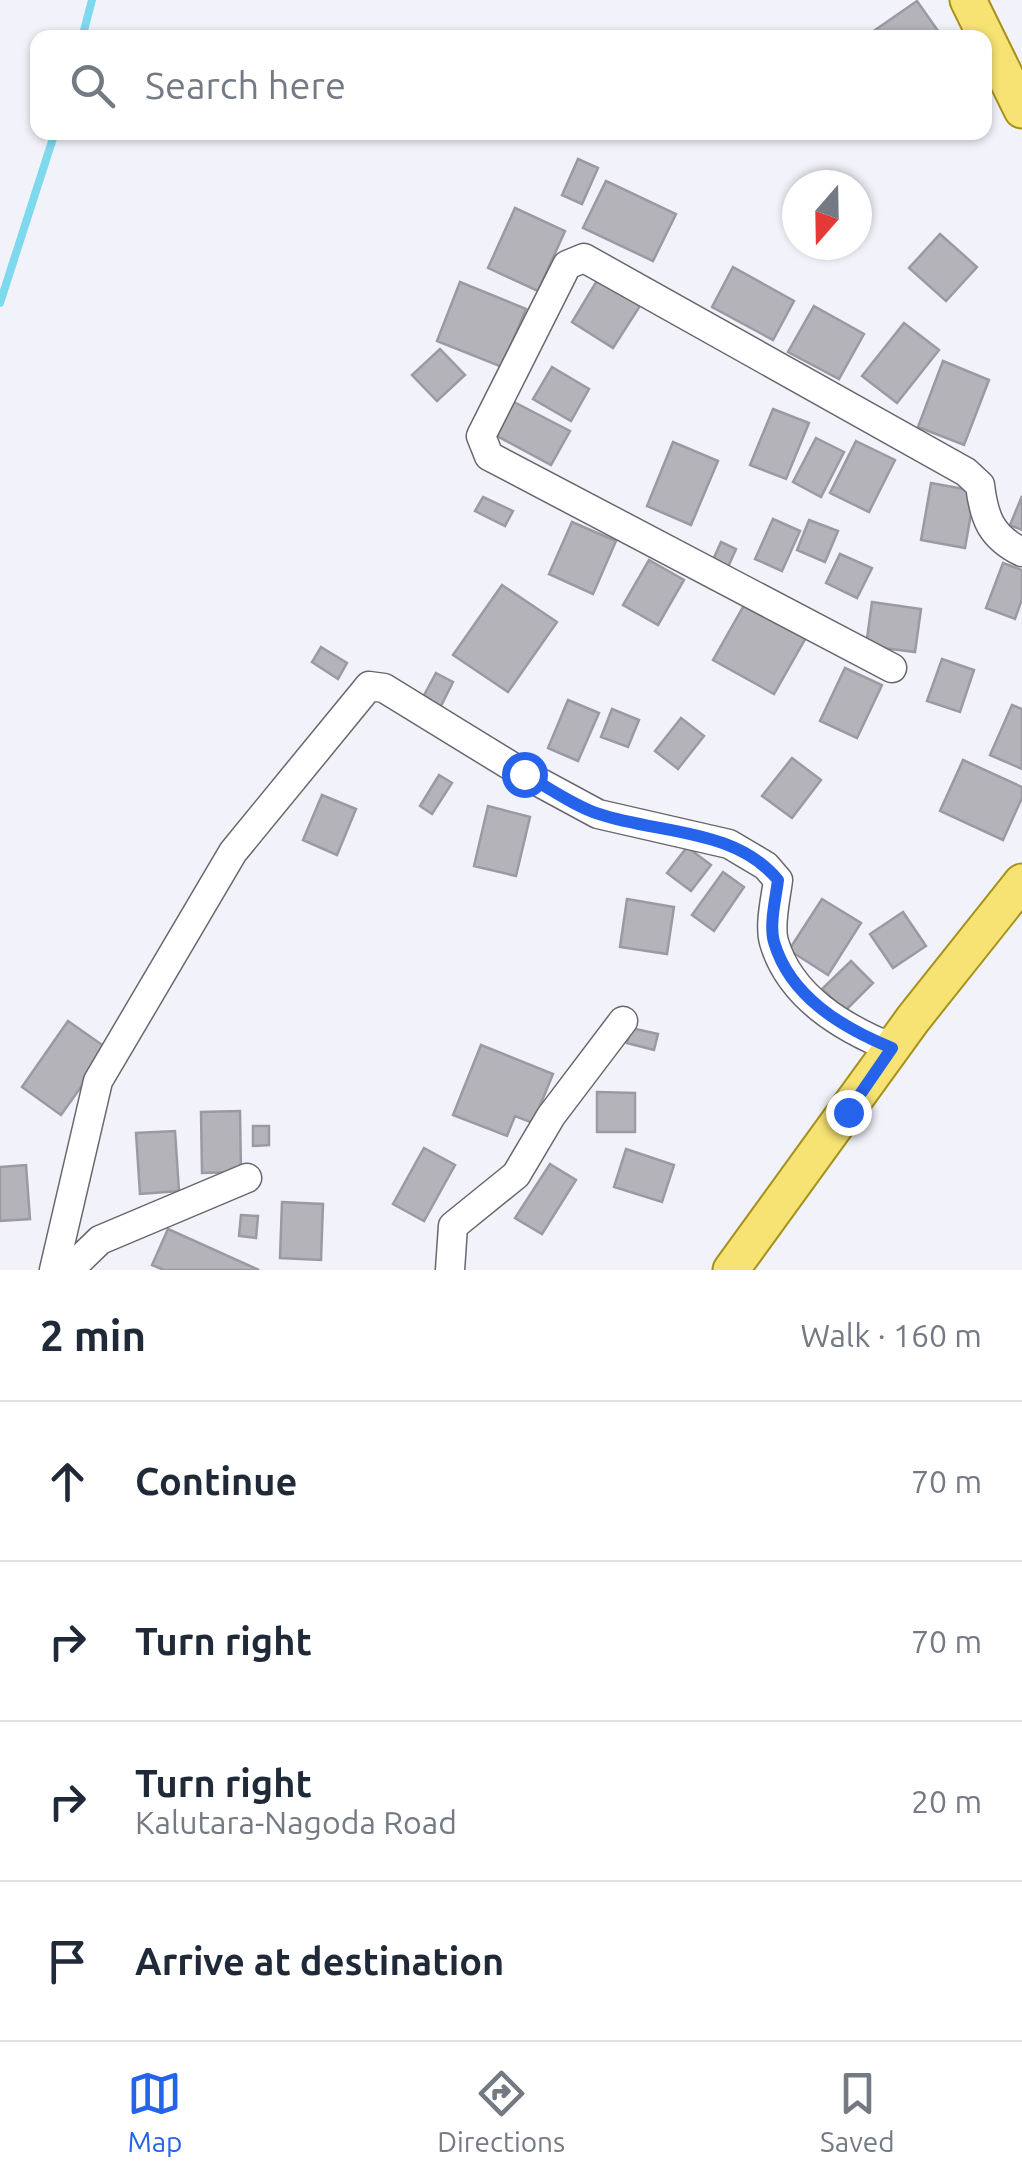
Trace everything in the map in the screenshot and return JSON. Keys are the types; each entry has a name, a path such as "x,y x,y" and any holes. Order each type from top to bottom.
{"main road":[{"path":"968,0 983,30"},
{"path":"992,49 1022,110"},
{"path":"732,1270 892,1048 1022,882"}],"street":[{"path":"892,668 489,456 481,436 566,264 584,258 966,472 980,485 984,518 1010,546 1022,552"},
{"path":"54,1270 98,1081 234,852 369,686 384,688 524,774 598,814 728,844 766,866 778,880 773,940 799,987 814,1006 862,1036 892,1048"},
{"path":"450,1270 453,1226 516,1175 551,1116 623,1021"},
{"path":"70,1270 100,1240 247,1178"}],"building":[{"path":"917,1 937,30 875,30"},
{"path":"578,159 598,168 582,204 562,195"},
{"path":"606,181 676,214 653,261 583,228"},
{"path":"515,208 565,231 538,291 488,268"},
{"path":"940,234 977,267 946,301 909,268"},
{"path":"733,267 794,301 773,340 712,307"},
{"path":"598,279 640,306 613,348 572,322"},
{"path":"460,282 526,309 502,367 437,341"},
{"path":"814,306 864,334 839,379 788,352"},
{"path":"904,323 939,350 897,403 862,376"},
{"path":"440,349 465,375 437,401 412,375"},
{"path":"943,361 989,380 964,445 918,427"},
{"path":"552,367 589,389 571,421 533,399"},
{"path":"514,402 570,431 551,465 497,436"},
{"path":"773,409 809,423 786,479 750,465"},
{"path":"816,438 844,452 821,497 793,482"},
{"path":"856,441 895,460 869,512 830,493"},
{"path":"673,442 718,461 691,525 647,506"},
{"path":"931,483 975,491 965,548 921,540"},
{"path":"1022,496 1022,530 1010,525"},
{"path":"483,497 513,511 505,526 475,511"},
{"path":"773,519 800,531 782,571 755,559"},
{"path":"809,520 838,531 825,562 797,550"},
{"path":"572,522 616,541 593,594 549,574"},
{"path":"721,542 736,549 728,567 713,560"},
{"path":"840,554 872,568 857,598 826,583"},
{"path":"649,560 684,580 658,625 623,605"},
{"path":"1003,563 1022,570 1022,599 1015,619 986,608"},
{"path":"502,585 557,622 508,692 453,655"},
{"path":"747,600 808,634 774,694 713,660"},
{"path":"872,602 921,609 915,652 866,646"},
{"path":"321,647 347,663 338,679 312,662"},
{"path":"942,659 974,670 960,712 927,701"},
{"path":"845,668 882,685 857,738 820,721"},
{"path":"436,673 453,682 440,708 422,699"},
{"path":"568,700 599,713 578,761 548,748"},
{"path":"1012,705 1022,709 1022,769 990,755"},
{"path":"612,709 639,720 628,747 601,737"},
{"path":"681,718 704,736 678,769 655,751"},
{"path":"792,758 821,780 792,818 762,796"},
{"path":"963,760 1022,787 1022,798 1003,840 940,811"},
{"path":"439,775 452,783 432,814 420,806"},
{"path":"322,795 356,809 337,855 303,840"},
{"path":"488,806 530,817 516,876 474,866"},
{"path":"687,847 711,865 691,891 667,873"},
{"path":"723,872 744,887 714,931 692,915"},
{"path":"627,899 674,907 667,954 620,947"},
{"path":"822,899 861,923 828,975 789,950"},
{"path":"903,912 926,946 893,968 870,934"},
{"path":"851,961 873,983 845,1011 822,989"},
{"path":"68,1021 108,1049 61,1115 22,1087"},
{"path":"631,1028 658,1034 654,1050 627,1043"},
{"path":"481,1045 553,1074 533,1123 515,1116 507,1136 453,1115"},
{"path":"597,1092 635,1093 635,1132 597,1132"},
{"path":"240,1111 241,1172 202,1173 201,1112"},
{"path":"253,1126 269,1126 269,1145 253,1146"},
{"path":"175,1131 179,1191 140,1194 136,1133"},
{"path":"424,1148 455,1165 424,1221 393,1204"},
{"path":"626,1149 674,1165 662,1202 614,1187"},
{"path":"550,1164 576,1180 542,1234 515,1218"},
{"path":"26,1165 30,1219 0,1221 0,1167"},
{"path":"282,1202 323,1204 321,1260 280,1258"},
{"path":"241,1215 258,1216 256,1238 239,1236"},
{"path":"168,1229 259,1270 164,1270 152,1265"}],"waterway":[{"path":"84,30 92,0"},
{"path":"0,303 52,140"}],"route":[{"path":"524,774 598,814 728,844 766,866 778,880 773,940 799,987 814,1006 862,1036 892,1048 848,1112"}]}
